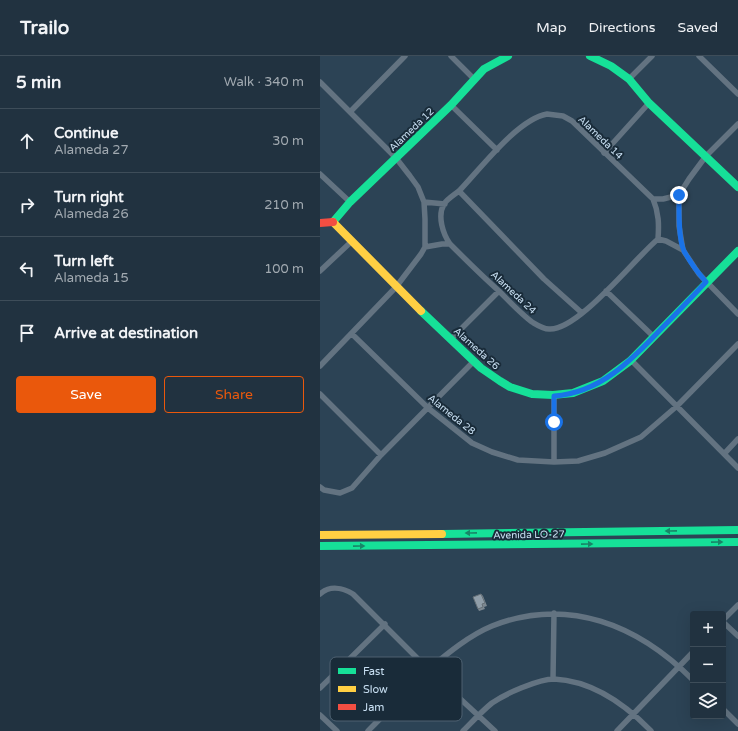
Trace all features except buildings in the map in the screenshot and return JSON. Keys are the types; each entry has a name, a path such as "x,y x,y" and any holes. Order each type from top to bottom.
{"street":[{"path":"350,112 405,56"},
{"path":"451,56 474,79"},
{"name":"Alameda 12","path":"333,222 350,202 451,105 484,69 508,56"},
{"path":"590,56 611,66 629,79 649,103 738,187"},
{"path":"629,79 652,56"},
{"path":"699,56 738,94"},
{"path":"320,82 396,158 418,187 424,202 425,219 425,247 396,287 320,366"},
{"path":"604,152 649,103"},
{"path":"451,105 498,150"},
{"name":"Alameda 14","path":"445,204 498,150 531,120 540,116 555,114 572,121 653,199 659,217 658,239"},
{"path":"738,124 706,156 679,195 679,226 683,250 699,274 738,314"},
{"path":"320,174 350,202"},
{"path":"459,191 544,279 582,313"},
{"path":"653,199 663,199 679,195"},
{"path":"424,202 445,204"},
{"name":"Alameda 24","path":"445,204 442,230 450,244 532,322 549,329 561,328 582,313 658,239"},
{"path":"320,223 333,222"},
{"name":"Alameda 26","path":"333,222 396,287 492,377 520,391 532,394 554,396 574,392 603,381 631,360 738,251"},
{"path":"658,239 666,241 683,250"},
{"path":"320,271 352,241"},
{"path":"425,247 450,244"},
{"path":"451,339 499,291"},
{"path":"606,291 654,337"},
{"name":"Alameda 28","path":"352,334 428,408 472,443 492,452 518,460 554,462 578,461 606,453 641,437 677,406 738,344"},
{"path":"631,360 738,468"},
{"path":"320,487 324,490 340,493 352,488 381,455 474,361"},
{"path":"320,394 381,455"},
{"path":"554,396 554,462"},
{"path":"724,454 738,439"},
{"name":"Avenida LO-27","path":"320,535 738,530"},
{"name":"Avenida LO-27","path":"320,546 738,542"},
{"path":"321,593 328,589 337,588 345,589 353,594 385,624 417,657"},
{"path":"726,618 738,605"},
{"path":"552,679 554,613"},
{"path":"444,657 468,639 491,626 521,616 554,613 586,617 611,624 634,634 680,666 690,677"},
{"path":"351,657 385,624"},
{"path":"726,624 738,636"},
{"path":"617,731 690,655"},
{"path":"320,688 330,678"},
{"path":"463,731 491,704 509,693 534,683 552,679 590,687 606,694 634,714 651,731"},
{"path":"462,700 495,731"},
{"path":"726,712 738,724"},
{"path":"320,715 337,731"},
{"path":"368,731 378,721"}],"traffic: fast":[{"path":"333,222 350,202 451,105 484,69 508,56"},
{"path":"590,56 611,66 629,79 649,103 738,187"},
{"path":"421,311 481,368 510,387 532,394 553,395 573,393 603,381 630,361 738,251"},
{"path":"442,534 738,530"},
{"path":"320,546 738,542"}],"traffic: slow":[{"path":"333,222 421,311"},
{"path":"320,535 442,534"}],"traffic: jam":[{"path":"320,223 333,222"}],"route":[{"path":"554,422 554,396 562,396 587,388 603,381 616,372 631,360 706,282 683,250 679,226 679,195"}]}
